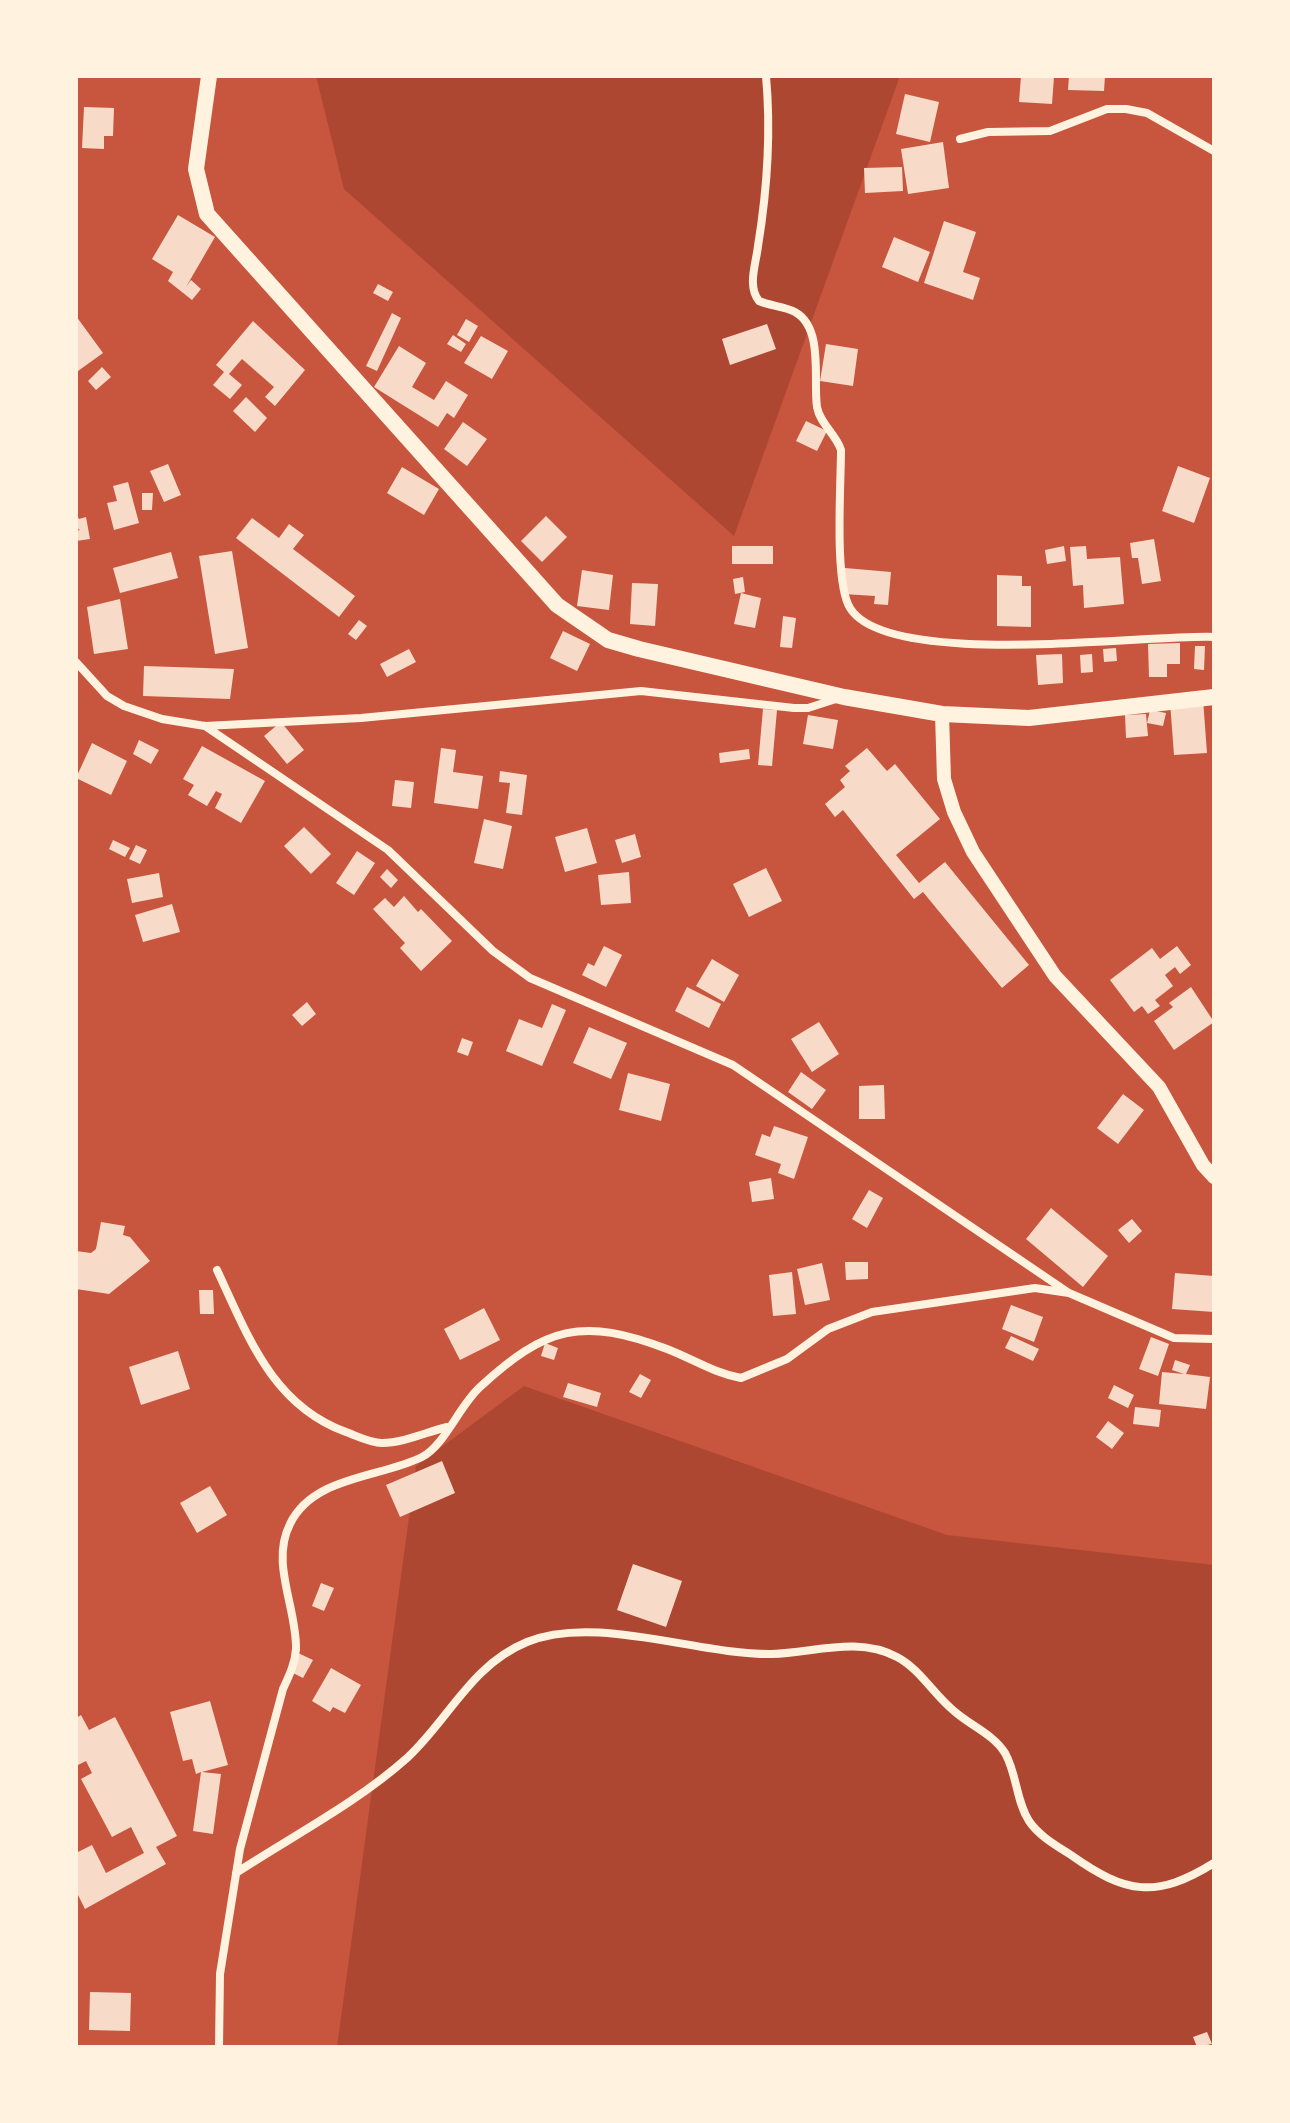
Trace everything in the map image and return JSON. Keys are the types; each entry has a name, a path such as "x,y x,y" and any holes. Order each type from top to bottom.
{"main road":[{"path":"209,76 196,169 207,214 557,605 608,640 844,697 942,714 1029,718 1214,697"},
{"path":"942,714 944,779 973,852 1055,976 1159,1087 1203,1165 1214,1177"}],"street":[{"path":"766,76 769,112 760,233 752,287 759,301 795,312 804,320 812,336 817,408 837,438 841,450 842,579 849,606 869,623 916,640 970,646 1214,637"},
{"path":"960,139 988,132 1050,131 1098,111 1126,109 1147,113 1214,151"},
{"path":"76,662 107,696 124,706 162,719 205,726 361,718 641,691 794,708 808,708 844,697"},
{"path":"205,726 388,850 493,951 530,978 733,1065 1069,1293 1174,1338 1214,1339"},
{"path":"217,1270 261,1361 285,1395 304,1410 333,1427 377,1443 447,1427"},
{"path":"219,2047 220,1974 236,1873 283,1689 294,1667 296,1649 281,1548 290,1522 322,1491 425,1456 441,1440 447,1427 477,1389 538,1345 572,1331 610,1332 741,1378 787,1359 828,1329 872,1312 1035,1288 1069,1293"},
{"path":"236,1873 406,1759 439,1723 468,1683 494,1660 528,1641 576,1630 703,1650 774,1654 823,1646 876,1649 911,1667 953,1711 995,1740 1007,1756 1031,1824 1082,1863 1134,1889 1161,1889 1191,1878 1214,1863"}],"shaded area":[{"path":"316,76 900,76 734,536 344,189"},
{"path":"524,1386 947,1535 1214,1565 1214,2047 337,2047 416,1466"}],"building":[{"path":"1021,76 1054,77 1052,104 1019,102"},
{"path":"1069,76 1105,76 1104,91 1068,90"},
{"path":"905,94 939,102 930,142 896,134"},
{"path":"84,107 114,108 113,136 104,136 104,149 82,148"},
{"path":"943,142 949,188 908,194 901,149"},
{"path":"902,167 903,191 865,193 864,168"},
{"path":"178,215 215,237 186,287 191,280 201,289 192,300 168,281 173,272 152,259"},
{"path":"944,221 976,232 963,272 980,278 973,300 924,283"},
{"path":"894,237 930,252 918,282 882,267"},
{"path":"378,284 393,292 388,301 373,293"},
{"path":"392,313 401,318 377,371 366,366"},
{"path":"76,316 103,353 78,371 76,368"},
{"path":"466,319 478,326 469,342 457,335"},
{"path":"253,321 305,370 275,406 265,397 274,387 242,359 229,374 242,385 230,399 213,385 224,372 216,365"},
{"path":"767,324 776,349 730,365 722,339"},
{"path":"453,335 466,344 461,352 447,344"},
{"path":"481,336 508,351 492,379 464,363"},
{"path":"826,344 858,349 853,386 820,381"},
{"path":"399,346 426,363 412,387 434,400 446,381 468,395 454,418 447,413 438,427 374,387"},
{"path":"102,367 111,377 96,390 88,381"},
{"path":"246,397 267,418 255,432 233,411"},
{"path":"806,421 827,431 817,451 796,441"},
{"path":"463,422 487,439 467,466 444,449"},
{"path":"168,464 181,495 164,502 150,471"},
{"path":"1178,466 1210,478 1194,523 1162,511"},
{"path":"402,467 439,489 424,515 387,493"},
{"path":"128,482 139,523 114,530 107,503 117,501 113,486"},
{"path":"142,493 153,493 152,510 142,510"},
{"path":"76,513 79,519 86,517 90,539 76,541 76,531 80,530 76,528"},
{"path":"546,516 567,537 542,562 521,541"},
{"path":"252,518 279,538 289,524 304,535 293,549 355,596 339,617 236,538"},
{"path":"1154,539 1161,581 1142,584 1138,558 1132,558 1130,543"},
{"path":"732,546 773,546 773,564 732,564"},
{"path":"1064,546 1066,561 1047,564 1045,550"},
{"path":"1086,546 1087,559 1120,557 1124,604 1084,608 1083,585 1073,586 1070,547"},
{"path":"232,551 248,648 215,654 199,556"},
{"path":"171,552 178,578 120,593 113,568"},
{"path":"845,568 891,572 888,605 874,604 875,596 843,594"},
{"path":"582,570 613,575 609,610 577,606"},
{"path":"997,575 1022,576 1022,586 1031,586 1031,627 997,626"},
{"path":"743,577 745,592 735,594 733,579"},
{"path":"632,583 658,584 655,626 630,624"},
{"path":"741,593 761,598 755,628 734,624"},
{"path":"120,599 128,649 94,654 87,607"},
{"path":"783,616 796,618 792,648 780,647"},
{"path":"359,620 367,626 356,640 348,634"},
{"path":"563,631 590,644 577,671 550,658"},
{"path":"1180,643 1180,664 1167,664 1167,677 1149,677 1148,644"},
{"path":"1195,646 1205,646 1204,670 1194,669"},
{"path":"1116,648 1117,661 1104,662 1103,649"},
{"path":"409,649 416,662 387,677 380,664"},
{"path":"1062,654 1063,683 1038,685 1036,655"},
{"path":"1092,654 1093,672 1081,673 1080,655"},
{"path":"144,666 234,669 230,699 143,696"},
{"path":"1203,699 1207,753 1174,755 1170,702"},
{"path":"763,709 777,710 772,766 758,765"},
{"path":"1150,710 1166,713 1163,726 1147,723"},
{"path":"1146,714 1148,736 1126,738 1125,715"},
{"path":"808,715 838,720 833,749 803,744"},
{"path":"281,722 304,750 287,764 264,736"},
{"path":"139,740 159,750 151,764 133,754"},
{"path":"92,743 127,761 111,795 76,778"},
{"path":"202,746 265,781 241,823 215,808 222,794 216,791 207,806 188,795 194,785 183,779"},
{"path":"441,748 456,750 453,772 483,776 478,809 434,803"},
{"path":"867,748 887,771 895,764 940,819 896,855 919,883 945,862 1029,965 1002,988 923,892 914,899 843,810 835,817 825,804 845,787 840,780 850,771 845,766"},
{"path":"749,749 750,759 720,763 719,753"},
{"path":"500,771 527,775 522,815 506,813 510,783 499,782"},
{"path":"395,780 414,782 411,808 392,806"},
{"path":"484,819 512,826 503,869 474,863"},
{"path":"304,827 331,854 311,874 284,846"},
{"path":"587,828 597,863 565,872 555,837"},
{"path":"635,834 641,857 622,863 615,840"},
{"path":"113,840 130,848 125,857 109,849"},
{"path":"136,845 147,850 140,864 129,859"},
{"path":"357,851 375,863 354,895 336,883"},
{"path":"766,868 782,901 749,917 733,884"},
{"path":"387,869 398,880 391,888 380,877"},
{"path":"629,872 631,903 601,905 598,875"},
{"path":"159,873 163,897 132,903 127,879"},
{"path":"404,896 452,941 421,971 400,948 405,943 373,909 385,898 394,907"},
{"path":"172,904 180,932 143,942 135,915"},
{"path":"604,946 622,955 606,987 582,975 588,963 594,966"},
{"path":"1177,946 1191,965 1180,974 1175,967 1165,975 1173,986 1155,1000 1160,1006 1148,1014 1142,1006 1134,1012 1110,980 1152,948 1160,959"},
{"path":"712,959 739,975 724,1002 696,986"},
{"path":"687,987 721,1004 709,1028 675,1011"},
{"path":"1191,987 1214,1022 1174,1050 1154,1021 1173,1007 1169,1003"},
{"path":"307,1002 316,1014 302,1026 292,1015"},
{"path":"552,1004 566,1010 542,1066 506,1051 519,1019 542,1028"},
{"path":"819,1022 839,1054 812,1072 791,1039"},
{"path":"589,1027 627,1043 611,1079 573,1063"},
{"path":"462,1038 473,1042 468,1056 457,1052"},
{"path":"801,1072 826,1090 812,1109 788,1092"},
{"path":"628,1073 670,1084 661,1121 619,1110"},
{"path":"884,1085 885,1119 859,1119 859,1086"},
{"path":"1123,1094 1144,1110 1118,1144 1097,1128"},
{"path":"774,1126 808,1137 794,1179 778,1173 781,1164 755,1155 762,1134 770,1137"},
{"path":"771,1178 774,1199 752,1202 749,1182"},
{"path":"869,1190 883,1198 867,1228 852,1219"},
{"path":"1051,1208 1108,1256 1083,1287 1026,1239"},
{"path":"1132,1219 1142,1231 1129,1243 1118,1230"},
{"path":"101,1222 125,1226 123,1235 130,1237 150,1261 109,1294 76,1289 76,1251 91,1253 96,1249"},
{"path":"845,1262 868,1262 868,1279 846,1280"},
{"path":"822,1263 830,1300 805,1305 797,1269"},
{"path":"792,1272 796,1314 773,1316 769,1275"},
{"path":"1175,1273 1214,1276 1214,1312 1172,1309"},
{"path":"199,1290 213,1290 214,1314 200,1314"},
{"path":"1011,1305 1043,1317 1034,1342 1002,1329"},
{"path":"484,1308 500,1340 460,1360 444,1329"},
{"path":"1011,1336 1039,1349 1033,1361 1005,1348"},
{"path":"1151,1337 1169,1344 1158,1376 1139,1369"},
{"path":"545,1343 558,1348 554,1360 541,1356"},
{"path":"178,1351 190,1389 141,1405 129,1367"},
{"path":"1175,1360 1190,1365 1186,1374 1210,1377 1206,1409 1159,1404 1162,1372 1184,1374 1172,1370"},
{"path":"640,1374 651,1380 641,1398 629,1392"},
{"path":"568,1383 601,1393 597,1407 563,1397"},
{"path":"1114,1385 1134,1395 1128,1408 1108,1398"},
{"path":"1135,1407 1161,1410 1159,1427 1133,1424"},
{"path":"1108,1421 1124,1433 1112,1449 1096,1437"},
{"path":"442,1461 455,1493 400,1517 386,1485"},
{"path":"210,1486 227,1515 197,1533 180,1503"},
{"path":"633,1564 682,1581 666,1627 617,1610"},
{"path":"321,1583 334,1588 324,1611 312,1606"},
{"path":"298,1653 313,1660 303,1678 289,1671"},
{"path":"331,1668 361,1685 345,1713 333,1707 330,1712 312,1701"},
{"path":"210,1701 228,1765 202,1772 221,1774 213,1834 193,1831 201,1772 196,1774 192,1759 183,1761 170,1712"},
{"path":"81,1715 89,1730 115,1717 177,1836 156,1847 166,1864 85,1909 76,1891 76,1853 92,1845 106,1873 144,1853 131,1827 112,1837 81,1779 92,1773 86,1761 76,1766 76,1718"},
{"path":"90,1992 131,1993 130,2031 89,2030"},
{"path":"1207,2032 1212,2044 1197,2047 1193,2037"}]}
